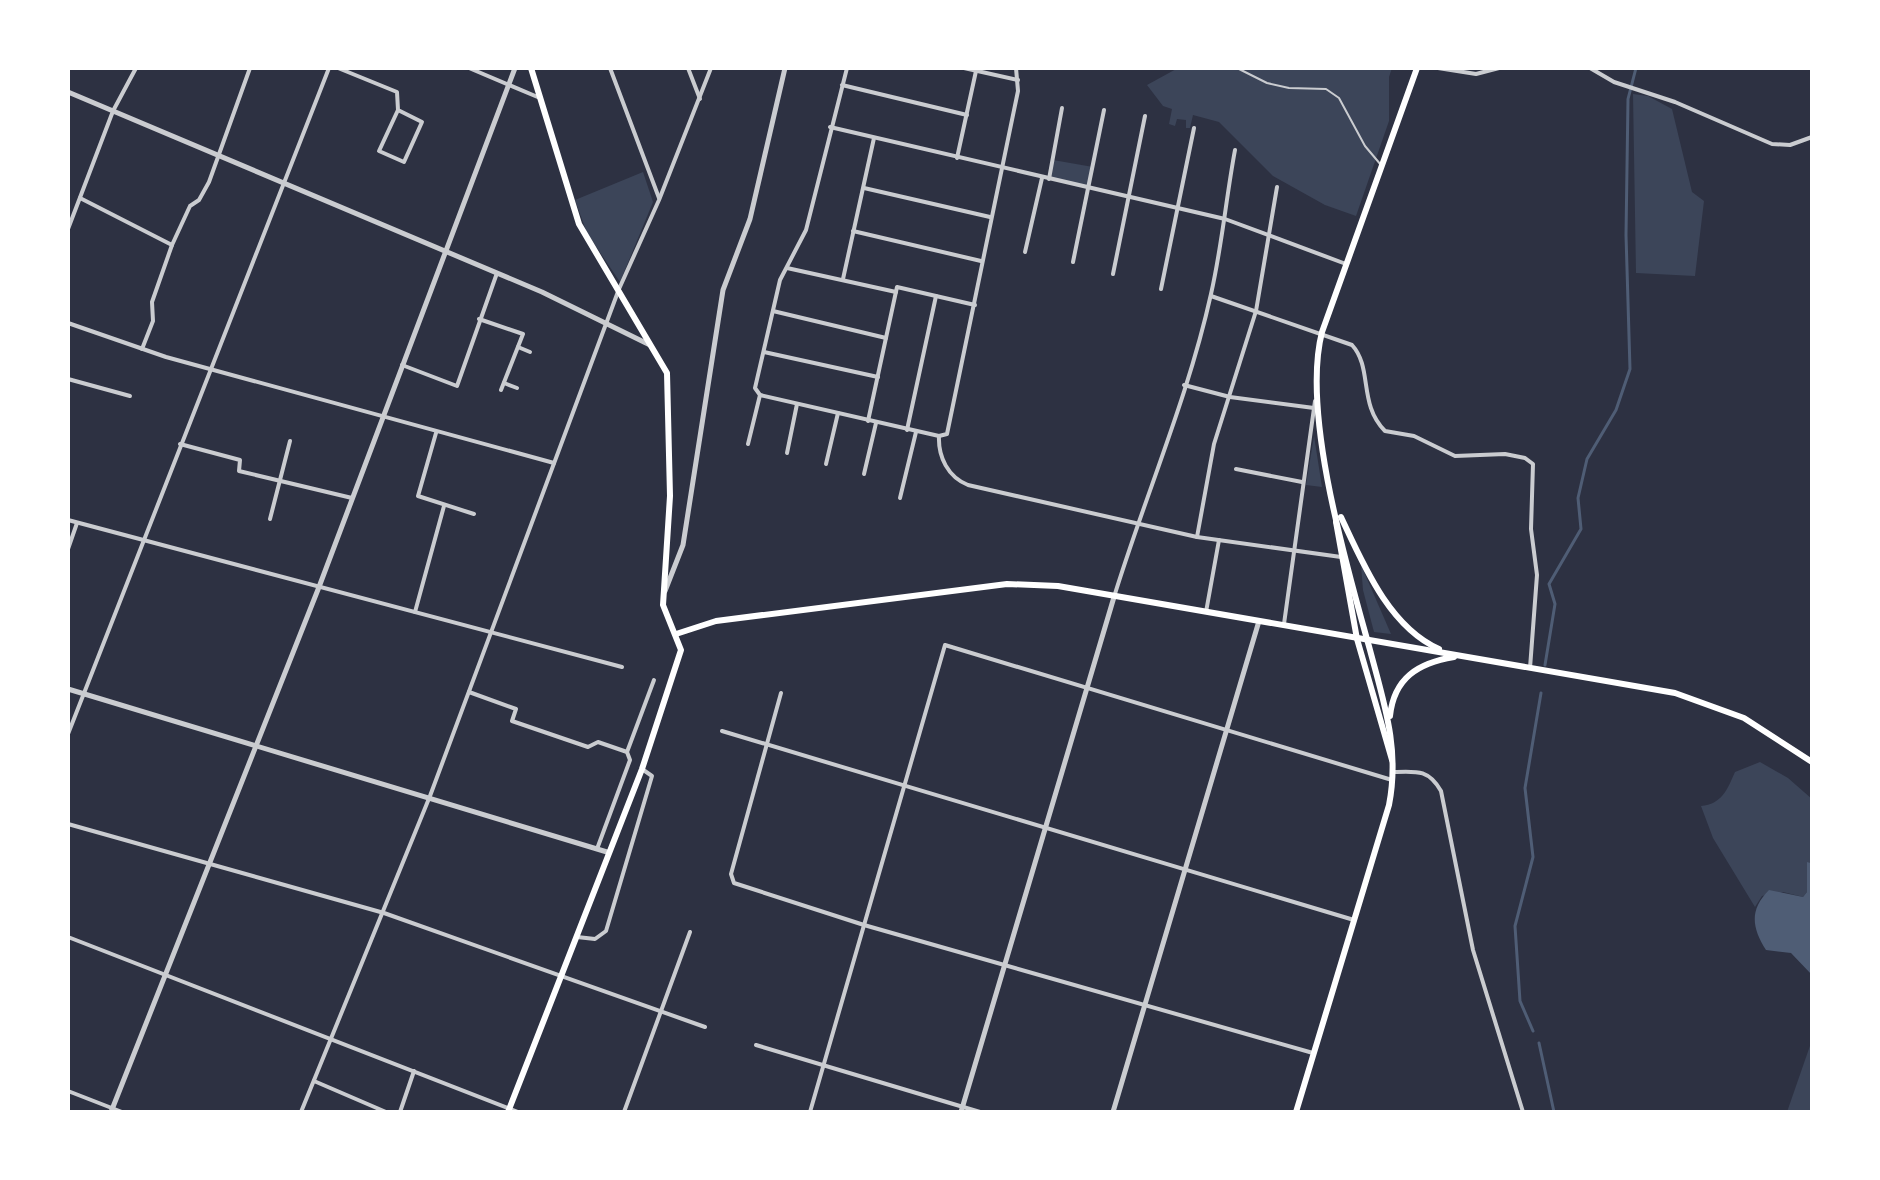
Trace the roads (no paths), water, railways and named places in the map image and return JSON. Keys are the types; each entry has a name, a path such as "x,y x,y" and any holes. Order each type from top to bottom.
{"main road":[{"path":"509,1110 574,936 642,769 679,664 681,650 667,620 662,597 669,520 669,389 664,365 592,250 573,210 531,68"},
{"path":"1296,1112 1395,770 1390,724 1367,641 1314,405 1315,368 1322,332 1417,68"},
{"path":"1335,502 1340,557 1357,639 1395,770"},
{"path":"1335,502 1394,615 1423,641 1458,655"},
{"path":"676,634 716,621 1007,584 1058,586 1657,689 1702,701 1760,727 1812,762"},
{"path":"1390,724 1394,694 1404,678 1423,665 1458,655"}],"street":[{"path":"68,229 113,111 136,68"},
{"path":"68,734 329,68"},
{"path":"338,68 397,92 398,110 379,151 404,162 422,122 398,110"},
{"path":"469,68 540,98"},
{"path":"112,1110 319,587 515,68"},
{"path":"610,68 659,200"},
{"path":"688,68 700,99"},
{"path":"301,1112 430,796 619,289 659,200 711,68"},
{"path":"662,597 683,545 723,290 750,219 785,68"},
{"path":"847,68 806,230 787,268 773,311 755,388 760,395 939,436 947,434 975,305 1018,80 1016,68"},
{"path":"964,68 1018,80"},
{"path":"1438,68 1476,74 1499,68"},
{"path":"1590,68 1628,88 1675,102 1772,144 1790,145 1812,137"},
{"path":"142,350 153,321 152,302 172,245 190,206 199,200 209,182 248,69"},
{"path":"957,158 976,71"},
{"path":"842,85 967,115"},
{"path":"68,92 497,273 653,346"},
{"path":"1049,179 1062,108"},
{"path":"1073,262 1104,110"},
{"path":"1113,274 1145,116"},
{"path":"830,127 1225,219 1346,264"},
{"path":"1161,289 1194,128"},
{"path":"843,279 874,138"},
{"path":"962,1109 1044,825 1137,524 1155,484 1211,296 1235,150"},
{"path":"1025,252 1042,178"},
{"path":"1197,537 1214,444 1256,311 1277,187"},
{"path":"864,188 991,217"},
{"path":"80,198 172,245"},
{"path":"853,231 981,261"},
{"path":"787,268 975,305"},
{"path":"402,365 457,386 497,273"},
{"path":"868,421 896,290"},
{"path":"907,430 936,296"},
{"path":"1211,296 1322,332 1345,341 1357,350 1369,406 1385,431 1414,436 1455,456 1505,454 1525,458 1533,464 1531,529 1537,575 1530,668"},
{"path":"773,311 886,338"},
{"path":"479,319 523,334 501,390"},
{"path":"68,323 142,350 554,464"},
{"path":"518,347 530,352"},
{"path":"764,352 878,377"},
{"path":"68,379 130,396"},
{"path":"504,383 517,388"},
{"path":"1184,385 1230,397 1314,405 1284,625"},
{"path":"748,444 760,395"},
{"path":"787,453 797,404"},
{"path":"826,464 838,413"},
{"path":"864,474 876,423"},
{"path":"436,432 418,496 474,514"},
{"path":"900,498 916,432"},
{"path":"939,436 942,458 959,481 1197,537 1340,557 1346,551"},
{"path":"270,519 290,441"},
{"path":"180,444 240,460 239,471 352,498"},
{"path":"1236,469 1302,482"},
{"path":"415,612 444,506"},
{"path":"68,520 622,667"},
{"path":"68,549 77,523"},
{"path":"1206,612 1219,540"},
{"path":"1113,1112 1259,621"},
{"path":"810,1112 945,645 1394,780"},
{"path":"597,849 630,760 627,752 654,680"},
{"path":"68,689 607,852"},
{"path":"469,692 516,709 512,721 588,747 598,742 627,752"},
{"path":"781,693 731,874 734,883 1003,966 1313,1053"},
{"path":"722,731 1354,920"},
{"path":"574,936 595,939 606,931 652,776 642,769"},
{"path":"1395,770 1423,771 1434,778 1441,791 1473,950 1523,1112"},
{"path":"68,824 384,913 705,1027"},
{"path":"624,1112 690,932"},
{"path":"68,937 518,1112"},
{"path":"756,1045 980,1112"},
{"path":"400,1112 414,1071"},
{"path":"314,1081 386,1112"},
{"path":"68,1091 122,1112"}],"lane":[{"path":"1237,68 1267,83 1289,88 1326,89 1339,98 1365,146 1382,165"}],"waterway":[{"path":"1545,665 1555,604 1549,584 1581,529 1578,498 1587,459 1616,410 1630,369 1626,235 1628,99 1636,68"},
{"path":"1533,1031 1520,1001 1515,926 1533,857 1525,788 1541,693"},
{"path":"1539,1043 1554,1112"}]}
